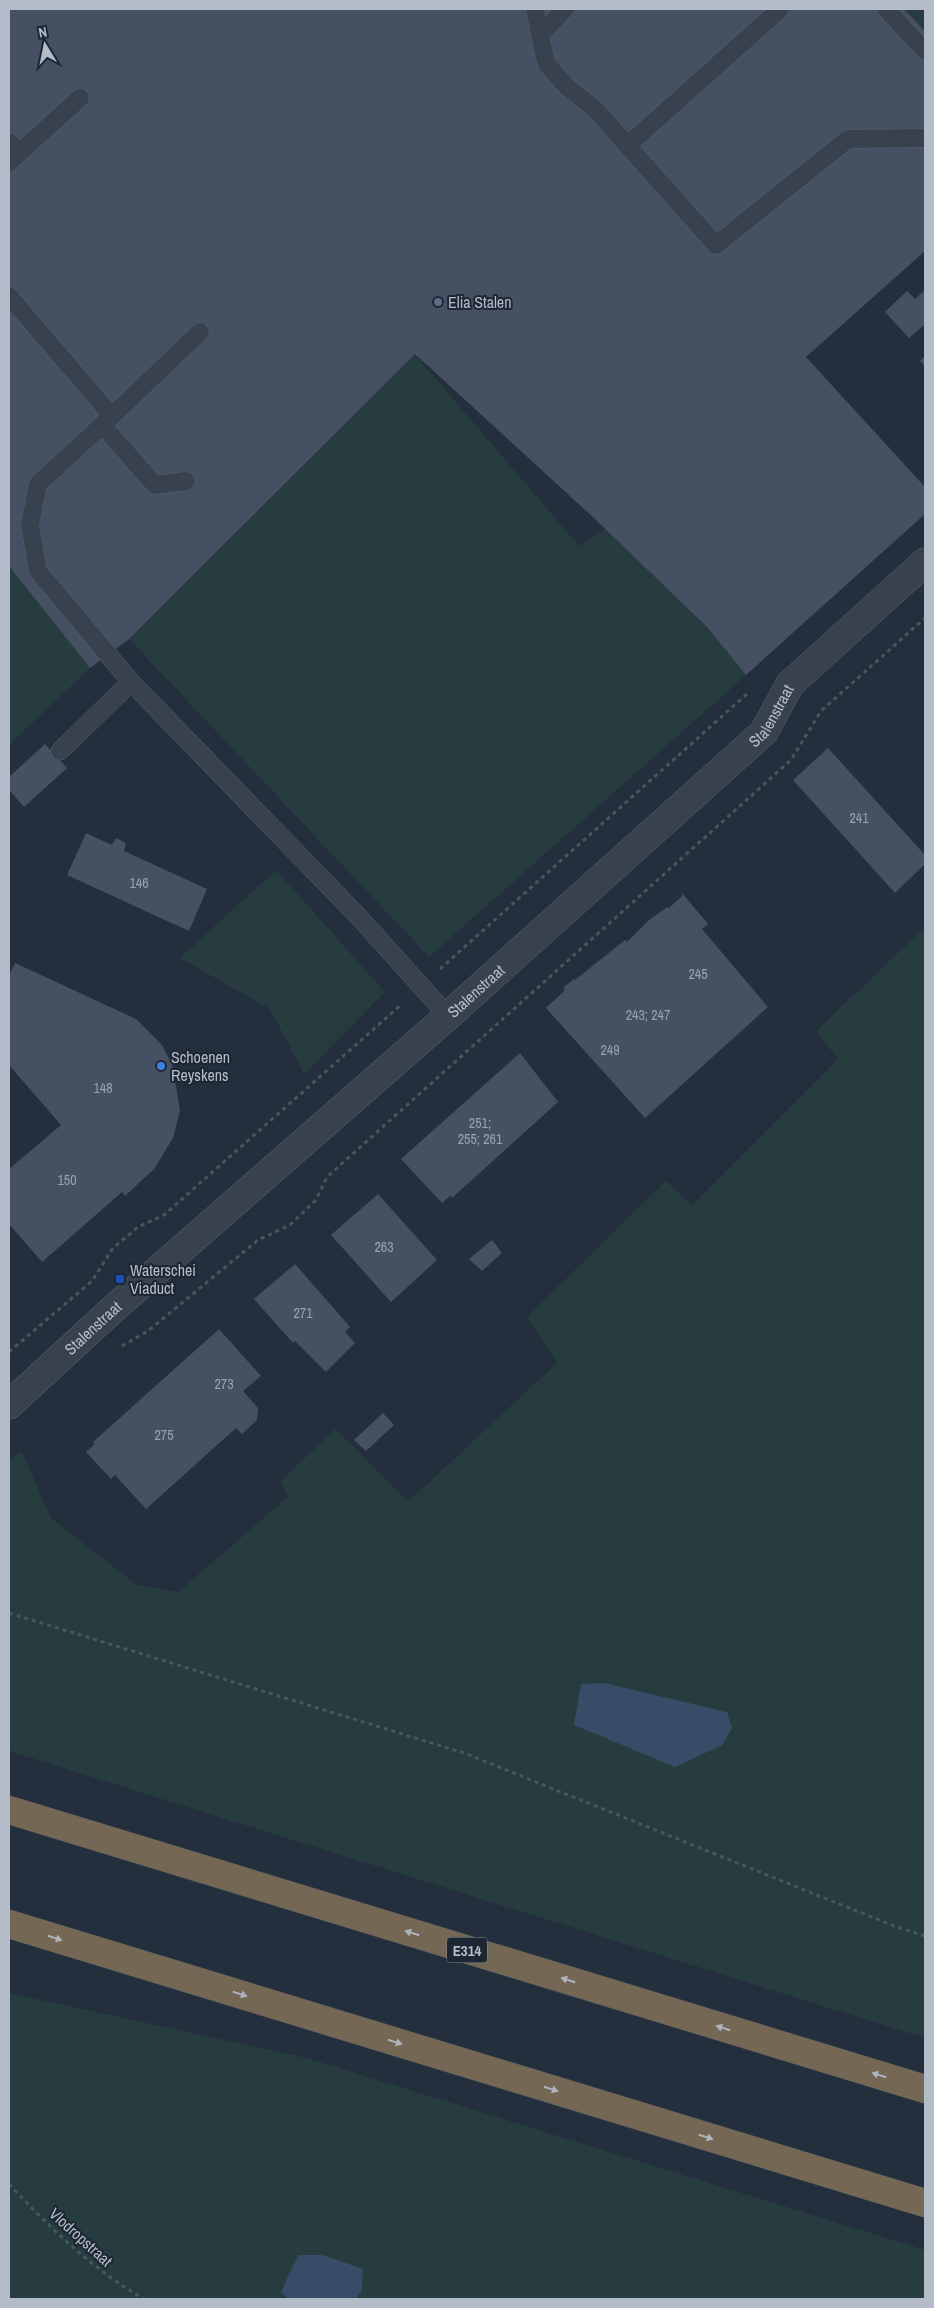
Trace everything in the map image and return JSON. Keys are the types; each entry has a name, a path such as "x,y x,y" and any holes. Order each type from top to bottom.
{"highway":[{"name":"E314","path":"9,1810 925,2089"},
{"path":"9,1924 925,2203"}],"street":[{"name":"Stalenstraat","path":"9,1405 112,1310 448,1016 764,732 790,684 925,562"}],"lane":[{"path":"535,9 546,63 566,86 595,108 716,245 848,139 925,138"},
{"path":"540,34 565,9"},
{"path":"628,145 780,9"},
{"path":"886,9 925,51"},
{"path":"12,152 80,98"},
{"path":"9,296 155,485 186,481"},
{"path":"200,332 38,484 30,525 38,571 131,682 358,916 448,1016"},
{"path":"60,751 131,682"}],"path":[{"path":"118,1349 148,1331 258,1240 290,1225 316,1200 327,1177 791,760 821,711 925,618"},
{"path":"9,1352 92,1281 113,1248 138,1227 164,1216 752,688"},
{"path":"9,1613 464,1753 894,1926 925,1936"},
{"name":"Vlodropstraat","path":"9,2184 57,2234 112,2280 144,2299"}],"green space":[{"path":"904,9 925,9 925,31"},
{"path":"415,354 579,546 631,512 707,627 746,675 429,957 129,639"},
{"path":"9,566 90,668 9,745"},
{"path":"276,870 385,992 304,1074 270,1009 180,958"},
{"path":"925,927 925,2038 9,1751 9,1459 22,1452 51,1518 137,1585 178,1592 288,1497 281,1481 335,1429 408,1502 557,1363 527,1317 666,1181 692,1205 838,1059 816,1031"},
{"path":"9,1993 307,2058 925,2250 925,2299 9,2299"}],"water":[{"path":"604,1683 727,1712 732,1728 722,1745 675,1767 574,1725 581,1684"},
{"path":"298,2255 323,2255 363,2269 362,2290 356,2299 288,2299 281,2292"}],"building":[{"name":"Elia Stalen","path":"9,9 904,9 925,31 925,251 806,357 925,487 925,514 746,675 707,627 595,519 415,354 129,639 90,668 9,566"},
{"path":"925,290 925,324 909,338 885,312 907,291 915,299"},
{"path":"925,356 925,366 920,361"},
{"path":"45,744 67,768 24,807 9,790 9,777"},
{"path":"828,748 925,855 925,864 895,893 793,780"},
{"path":"86,833 112,845 116,838 126,843 124,851 207,889 189,931 67,875"},
{"path":"682,893 708,924 702,929 768,1007 645,1118 546,1008 565,990 563,988 625,940 627,942 648,921 667,907 669,908 682,896"},
{"path":"15,963 136,1019 162,1045 172,1064 180,1110 173,1138 154,1169 125,1196 122,1192 42,1262 9,1224 9,1169 61,1125 9,1065 9,975"},
{"path":"520,1053 558,1102 453,1197 450,1196 442,1203 401,1159"},
{"path":"378,1194 437,1260 391,1302 331,1235"},
{"path":"492,1240 502,1253 482,1271 469,1259"},
{"path":"295,1264 350,1327 345,1332 355,1343 326,1372 295,1341 293,1343 254,1299"},
{"path":"219,1329 261,1376 243,1391 258,1408 257,1420 242,1434 236,1428 146,1509 115,1475 111,1479 86,1452 95,1444 93,1442"},
{"path":"383,1413 394,1425 366,1451 354,1440"}],"place":[{"name":"Elia Stalen","path":"438,302"},
{"name":"Schoenen Reyskens","path":"161,1066"},
{"name":"Waterschei Viaduct","path":"120,1279"}]}
